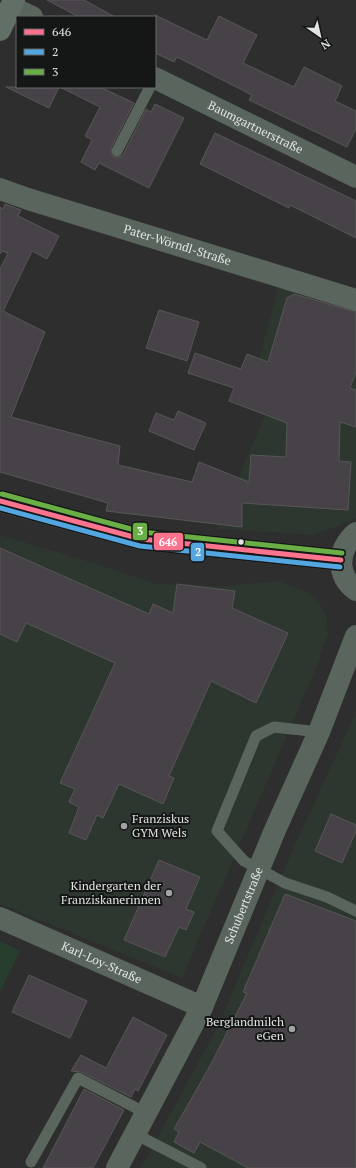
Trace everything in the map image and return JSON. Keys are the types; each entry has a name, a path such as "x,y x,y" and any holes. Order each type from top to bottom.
{"main road":[{"path":"0,30 13,3"},
{"path":"0,501 141,539 341,560"},
{"path":"356,533 348,540 343,550 341,560 343,575 356,590"}],"street":[{"path":"13,3 31,16"},
{"name":"Baumgartnerstraße","path":"156,78 356,178"},
{"name":"Pater-Wörndl-Straße","path":"0,189 28,199 356,300"},
{"name":"Schubertstraße","path":"117,1168 202,1006 319,732 356,636"},
{"name":"Karl-Loy-Straße","path":"0,918 202,1006"}],"lane":[{"path":"117,151 149,88"},
{"path":"319,732 274,727 256,736 217,831 244,861 259,870 285,883 356,910"},
{"path":"31,1162 78,1078 146,1113"},
{"path":"135,1134 201,1168"}],"shaded area":[{"path":"279,283 356,307 356,519 314,535 217,529 273,395 252,387"},
{"name":"Franziskus GYM Wels","path":"0,535 94,563 156,584 221,586 278,581 308,592 319,602 327,618 328,634 314,673 182,978 0,904"},
{"name":"Berglandmilch eGen","path":"356,712 356,1168 141,1168 218,1026 293,849"}],"green space":[{"path":"0,941 20,951 0,992"}],"building":[{"path":"47,0 84,0 113,16 77,16"},
{"path":"155,16 207,40 219,16 257,35 243,63 294,87 304,67 342,86 335,101 356,111 356,129 347,147 249,100 252,95 177,57 174,62 156,53"},
{"path":"6,87 59,88 49,108"},
{"path":"62,88 102,88 134,103 111,148 111,154 114,157 120,157 123,155 146,109 151,112 155,104 184,118 149,188 99,163 95,170 81,162 92,140 85,136 100,107"},
{"path":"215,133 356,201 356,238 290,205 289,208 200,164"},
{"path":"5,204 21,210 18,216 59,236 47,259 32,251 3,311 45,332 11,417 120,446 118,465 192,482 199,462 249,482 251,455 286,457 287,423 229,401 234,388 188,373 195,353 241,369 247,354 268,362 287,298 294,294 356,312 356,372 350,388 356,390 356,427 340,422 339,461 351,462 348,510 242,503 242,527 106,511 108,503 0,472 0,269 8,253 2,251 0,254 0,207 3,209"},
{"path":"159,310 199,322 187,361 146,348"},
{"path":"178,411 206,423 194,450 149,431 156,413 174,420"},
{"path":"0,548 149,614 153,604 173,613 177,584 235,591 232,608 288,633 256,703 211,681 169,776 174,778 163,804 119,784 103,818 97,815 86,840 69,833 79,807 69,802 75,789 60,783 115,663 26,623 17,642 0,634"},
{"path":"331,814 356,825 356,831 342,863 315,851"},
{"name":"Kindergarten der Franziskanerinnen","path":"159,860 200,877 186,909 194,912 186,930 179,927 165,957 124,940"},
{"name":"Berglandmilch eGen","path":"285,894 356,921 356,1168 248,1168 200,1142 194,1153 174,1142 179,1132 174,1129 210,1066 247,993 243,992"},
{"path":"29,975 87,1001 70,1038 12,1012"},
{"path":"133,1017 167,1035 138,1091 135,1089 131,1097 81,1072 71,1071 81,1055 106,1068"},
{"path":"84,1089 124,1110 93,1168 43,1168"}],"transit line":[{"name":"3","path":"2,494 142,532 342,553"},
{"name":"646","path":"0,501 141,539 341,560"},
{"name":"2","path":"0,508 140,546 340,567"}],"place":[{"name":"Franziskus GYM Wels","path":"124,826"},
{"name":"Kindergarten der Franziskanerinnen","path":"169,893"},
{"name":"Berglandmilch eGen","path":"292,1029"}]}
